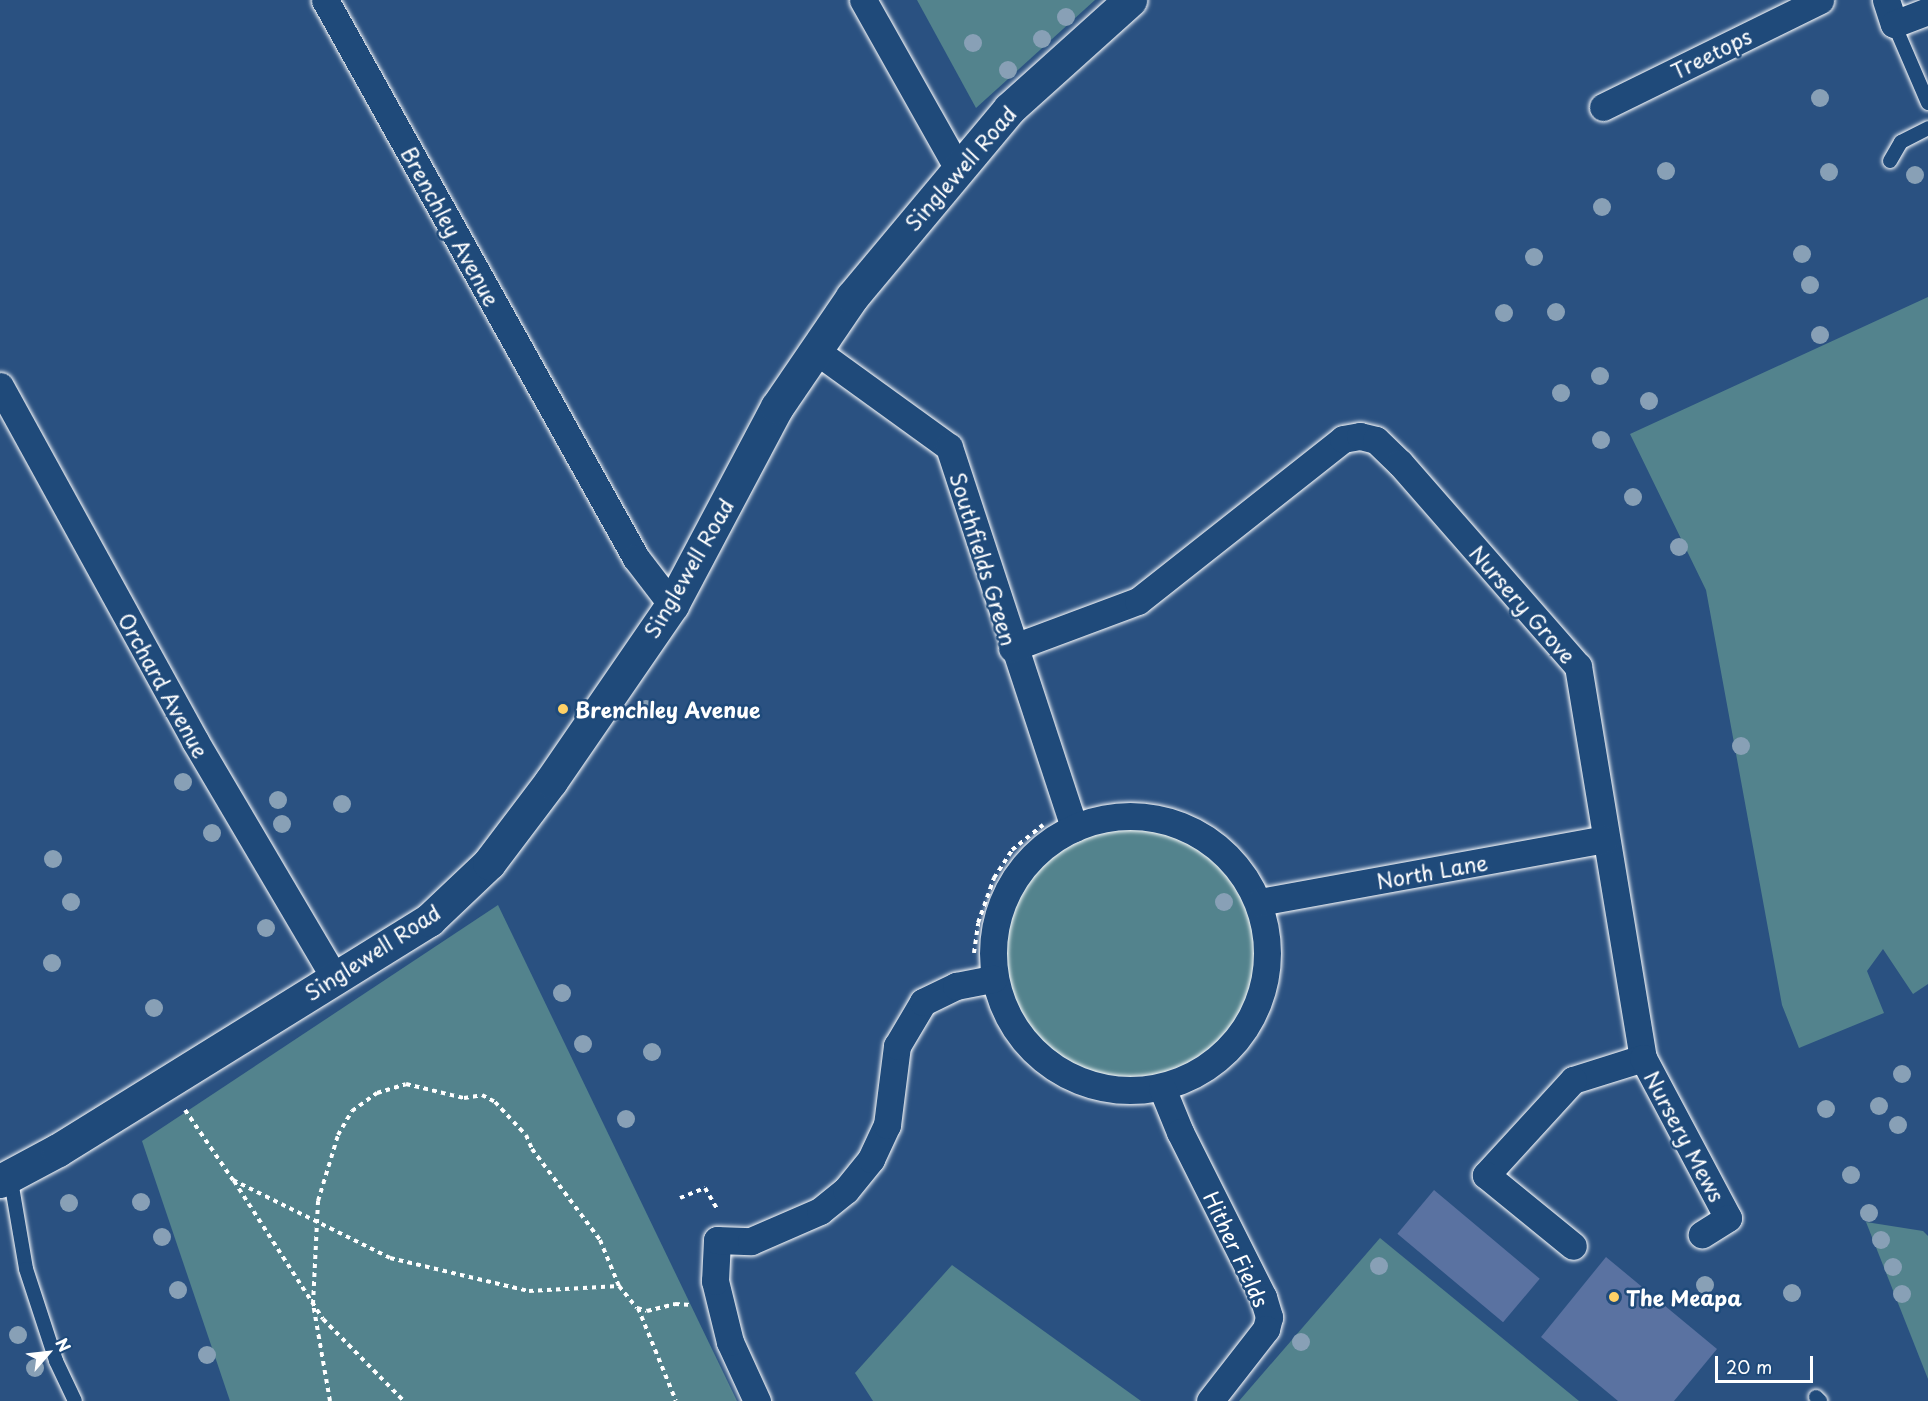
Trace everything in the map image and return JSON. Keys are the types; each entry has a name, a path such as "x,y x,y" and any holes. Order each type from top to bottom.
{"street":[{"name":"Brenchley Avenue","path":"325,0 636,558 672,605"},
{"path":"863,0 957,167"},
{"name":"Singlewell Road","path":"5,1178 429,920 489,863 551,781 672,605 777,407 852,297 957,167 1009,109 1130,0"},
{"name":"Treetops","path":"1603,107 1820,0"},
{"path":"1890,12 1928,11"},
{"name":"Southfields Green","path":"814,350 949,447 1012,648 1074,828"},
{"name":"Orchard Avenue","path":"0,386 190,731 335,979"},
{"name":"Nursery Grove","path":"1012,648 1138,601 1332,447 1349,437 1371,438 1400,463 1578,666 1604,839 1643,1058"},
{"path":"1131,816 1155,818 1194,831 1233,862 1259,902 1267,975 1260,1003 1239,1037 1221,1054 1200,1071 1162,1088 1121,1091 1099,1086 1052,1066 1026,1043 1005,1013 993,979 993,930 1013,876 1046,844 1074,828 1131,816"},
{"name":"North Lane","path":"1259,902 1604,839"},
{"path":"757,1401 730,1342 715,1281 719,1228 751,1241 820,1211 846,1190 871,1159 887,1125 897,1046 923,1002 956,986 993,979"},
{"path":"1573,1246 1486,1175 1573,1080 1643,1058"},
{"name":"Nursery Mews","path":"1643,1058 1728,1218 1702,1234"},
{"name":"Hither Fields","path":"1162,1088 1180,1132 1263,1297 1269,1317 1266,1329 1210,1401"}],"lane":[{"path":"1890,12 1928,103"},
{"path":"1890,161 1893,144 1928,128"},
{"path":"5,1178 26,1269 56,1361 75,1401"}],"path":[{"path":"970,961 983,906 997,872 1012,850 1048,819"},
{"path":"167,1081 313,1304 339,1336 404,1401"},
{"path":"330,1401 313,1304 321,1181 331,1149 360,1103 377,1093 406,1084 464,1098 482,1095 515,1120 526,1135 532,1149 600,1240 619,1286 637,1308 676,1401"},
{"path":"233,1180 390,1258 529,1291 619,1286"},
{"path":"680,1198 705,1188 719,1228"},
{"path":"637,1308 648,1311 675,1304 722,1309"}],"green space":[{"path":"917,0 1095,0 976,108"},
{"path":"1928,297 1928,984 1913,994 1883,949 1867,971 1884,1013 1799,1048 1782,1005 1706,590 1630,434"},
{"path":"1130,827 1154,830 1178,837 1199,848 1218,864 1234,883 1245,904 1252,928 1255,952 1252,976 1245,1000 1234,1021 1218,1040 1199,1056 1178,1067 1154,1074 1130,1077 1106,1074 1082,1067 1061,1056 1042,1040 1026,1021 1015,1000 1008,976 1005,952 1008,928 1015,904 1026,883 1042,864 1061,848 1082,837 1106,830"},
{"path":"498,905 737,1401 230,1401 142,1141"},
{"path":"1866,1222 1923,1231 1928,1236 1928,1379"},
{"path":"1380,1238 1579,1401 1239,1401"},
{"path":"952,1265 1141,1401 873,1401 855,1373"}],"building":[{"path":"1434,1190 1540,1279 1503,1322 1397,1234"},
{"name":"The Meapa","path":"1606,1257 1717,1349 1674,1401 1618,1401 1541,1337"}],"place":[{"name":"Brenchley Avenue","path":"563,709"},
{"name":"The Meapa","path":"1614,1297"}]}
